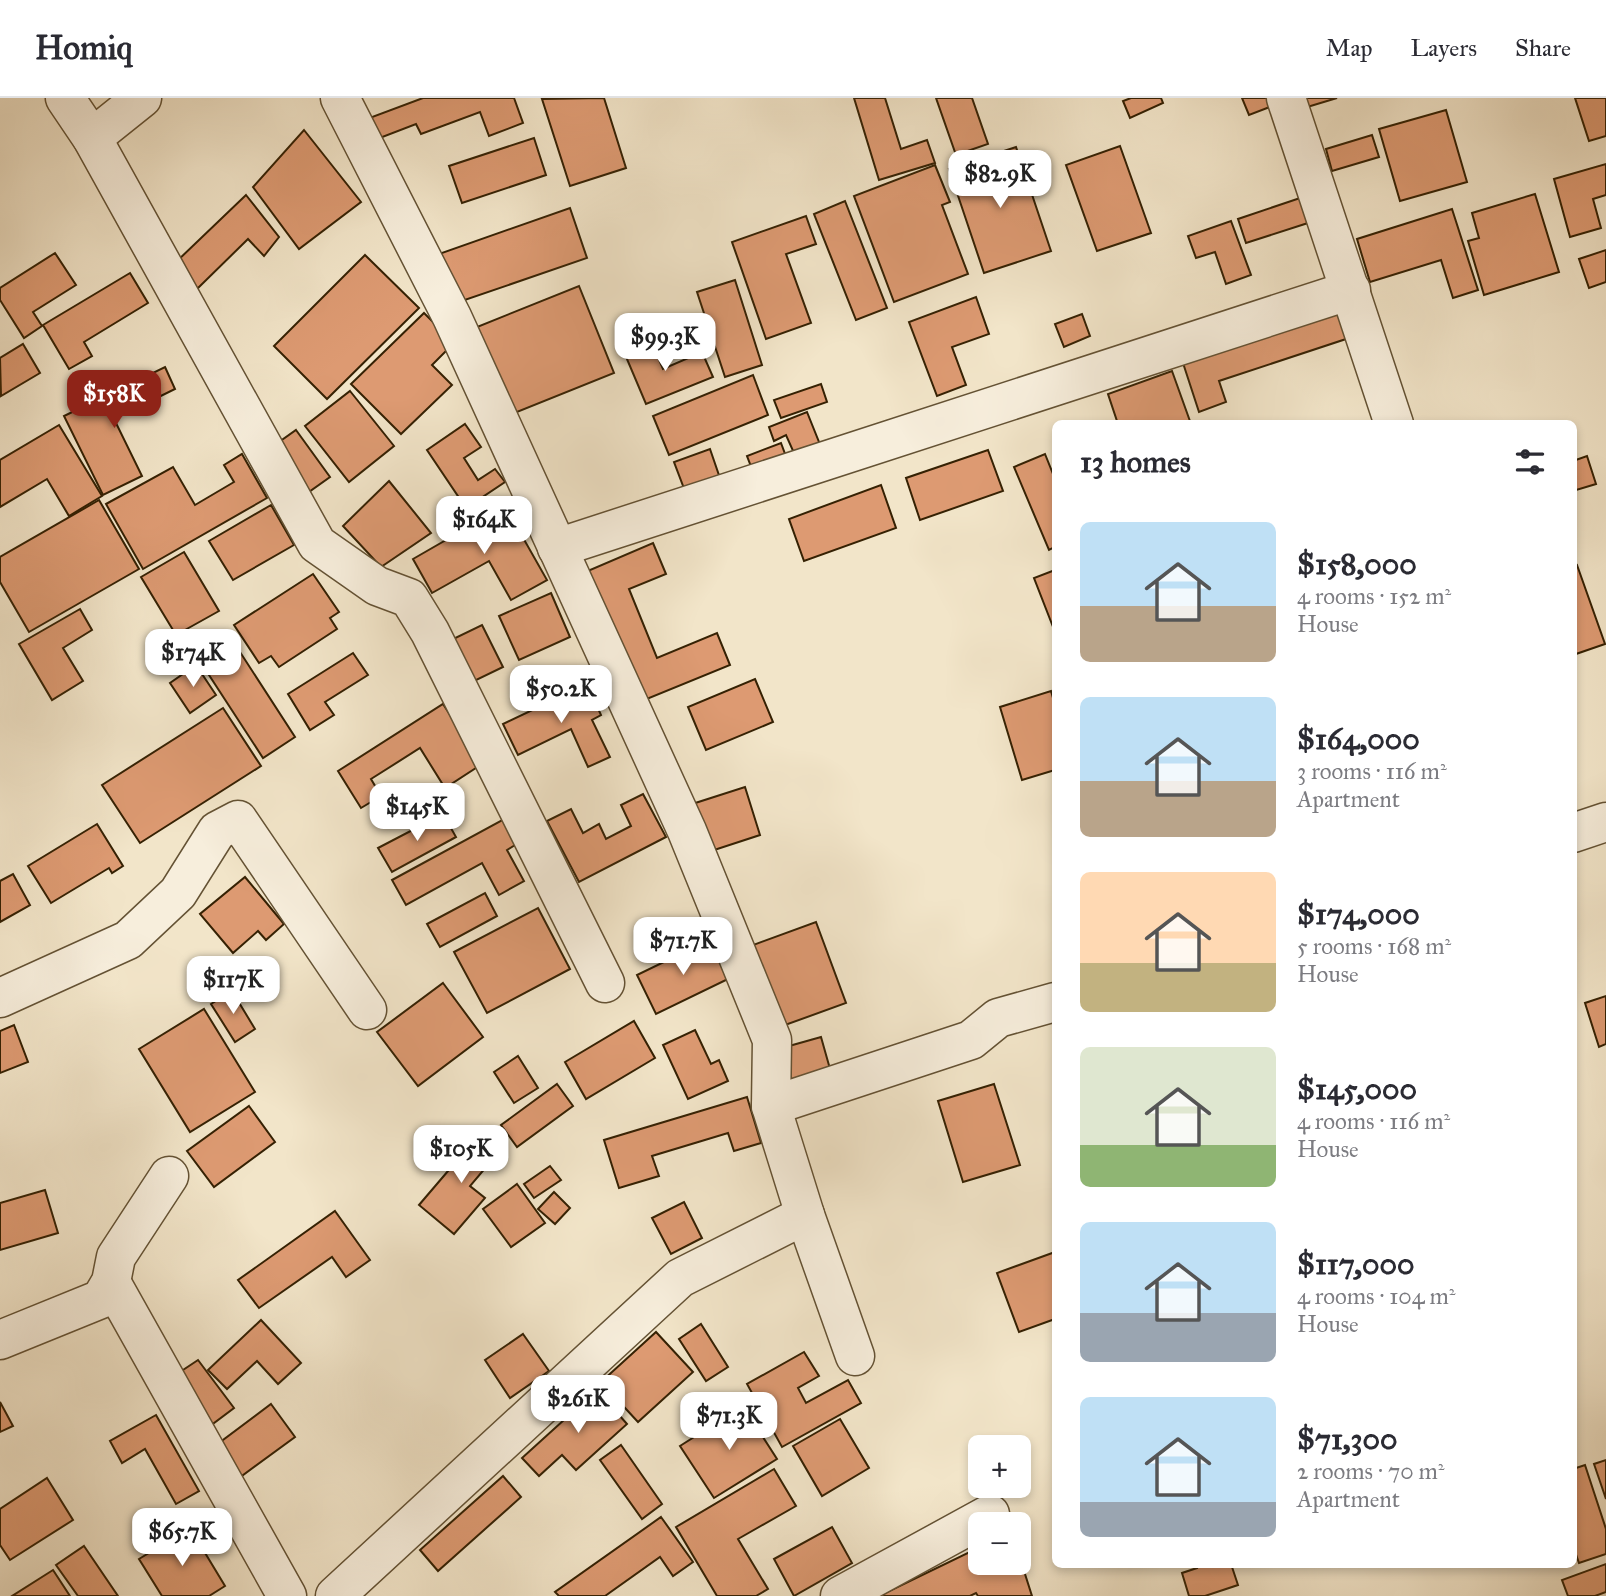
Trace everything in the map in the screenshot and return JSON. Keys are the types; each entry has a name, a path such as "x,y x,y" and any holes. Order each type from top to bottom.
{"street":[{"path":"65,98 92,138 317,544 377,586 409,598 430,632 605,983"},
{"path":"92,138 142,98"},
{"path":"340,98 452,317 687,831 772,1040 771,1106 805,1215 855,1356"},
{"path":"1286,98 1394,420"},
{"path":"557,548 1351,290"},
{"path":"0,998 128,940 178,893 217,831 238,820 367,1010"},
{"path":"1577,832 1606,822"},
{"path":"771,1106 971,1040 998,1018 1052,1003"},
{"path":"0,1340 101,1300 111,1282 116,1257 169,1176"},
{"path":"335,1596 680,1278 805,1215"},
{"path":"111,1282 287,1596"},
{"path":"840,1596 968,1526"}],"building":[{"path":"423,98 514,98 523,123 489,136 480,112 421,134 416,124 372,141 364,120"},
{"path":"604,98 626,168 570,186 542,99"},
{"path":"854,98 885,98 901,149 927,140 935,163 879,180"},
{"path":"936,98 972,98 988,144 956,155"},
{"path":"1131,98 1161,98 1163,103 1130,118 1123,101"},
{"path":"1242,98 1272,98 1275,105 1249,115"},
{"path":"1301,98 1337,98 1304,108"},
{"path":"1575,98 1606,98 1606,136 1589,141"},
{"path":"1446,110 1467,182 1400,201 1379,129"},
{"path":"304,130 361,202 299,249 253,187"},
{"path":"1372,135 1379,157 1332,171 1326,149"},
{"path":"534,138 546,175 462,203 449,166"},
{"path":"1120,146 1151,233 1097,251 1066,165"},
{"path":"1016,147 1051,251 984,273 949,169"},
{"path":"1606,164 1606,195 1593,199 1601,228 1570,237 1554,179"},
{"path":"935,165 950,202 942,205 968,274 894,302 854,196"},
{"path":"1535,194 1559,272 1484,295 1468,241 1479,238 1472,213"},
{"path":"246,195 279,237 264,256 248,239 196,290 175,263"},
{"path":"1303,197 1311,222 1246,243 1238,219"},
{"path":"845,201 887,308 856,320 814,214"},
{"path":"570,208 587,258 453,304 436,255"},
{"path":"1452,209 1478,290 1453,298 1441,260 1370,282 1357,239"},
{"path":"806,216 816,244 786,254 811,323 766,339 732,242"},
{"path":"1231,221 1251,275 1226,284 1215,252 1196,258 1188,236"},
{"path":"1606,250 1606,282 1589,288 1579,259"},
{"path":"55,253 76,285 33,312 42,326 24,338 0,300 0,288"},
{"path":"365,255 419,308 327,399 274,346"},
{"path":"130,273 148,303 84,342 92,356 69,369 43,325"},
{"path":"735,280 762,365 725,377 697,292"},
{"path":"579,286 614,373 512,414 477,327"},
{"path":"976,297 989,334 952,347 966,385 937,396 909,322"},
{"path":"1340,311 1349,338 1219,381 1226,402 1199,412 1183,363"},
{"path":"424,313 454,343 432,365 452,385 401,434 351,384"},
{"path":"1082,314 1090,336 1064,347 1055,324"},
{"path":"651,341 663,369 702,352 713,377 646,404 624,352"},
{"path":"23,344 40,373 1,396 0,358"},
{"path":"165,367 175,389 114,419 142,476 103,495 64,416"},
{"path":"1172,371 1190,420 1117,420 1108,394"},
{"path":"753,375 768,415 669,455 653,416"},
{"path":"821,384 827,402 781,418 774,400"},
{"path":"350,391 394,446 349,482 305,426"},
{"path":"807,412 823,452 798,462 786,435 774,441 769,427"},
{"path":"465,424 481,447 464,458 478,480 495,469 505,482 466,508 427,450"},
{"path":"59,425 102,496 69,516 47,479 0,507 0,460"},
{"path":"296,430 330,477 306,494 272,447"},
{"path":"781,443 791,470 757,482 747,456"},
{"path":"710,449 723,487 688,499 674,462"},
{"path":"988,450 1003,491 920,520 906,478"},
{"path":"242,454 267,498 143,569 106,504 173,467 195,505 234,482 224,465"},
{"path":"1045,454 1052,472 1052,548 1049,550 1014,467"},
{"path":"1587,456 1596,484 1577,490 1577,460"},
{"path":"389,481 431,533 381,567 343,526"},
{"path":"881,485 896,528 804,561 789,519"},
{"path":"99,500 139,569 29,632 0,582 0,557"},
{"path":"271,505 294,545 233,580 209,541"},
{"path":"505,506 547,580 511,600 489,561 432,593 413,559"},
{"path":"653,543 666,574 629,589 657,658 717,633 730,665 637,703 583,573"},
{"path":"184,552 219,611 176,635 141,577"},
{"path":"1577,565 1605,644 1577,654"},
{"path":"1052,571 1052,624 1034,578"},
{"path":"313,574 339,612 330,618 337,629 279,667 271,656 259,663 234,625"},
{"path":"551,593 570,637 519,660 499,616"},
{"path":"80,609 92,630 63,648 83,681 52,700 19,644"},
{"path":"482,625 503,667 468,684 447,642"},
{"path":"229,635 295,737 263,758 196,655"},
{"path":"353,653 368,675 325,702 334,715 310,730 288,694"},
{"path":"196,665 216,695 190,713 170,683"},
{"path":"755,679 773,722 706,750 688,707"},
{"path":"587,684 601,715 592,720 610,757 588,767 571,729 518,755 503,724"},
{"path":"1051,691 1052,771 1022,780 1000,707"},
{"path":"443,704 482,764 445,788 420,748 371,779 381,796 361,808 338,771"},
{"path":"223,708 261,766 140,843 102,785"},
{"path":"745,787 760,835 702,854 686,806"},
{"path":"643,794 666,837 579,882 547,821 571,809 583,833 599,824 606,839 631,826 621,805"},
{"path":"443,814 456,837 392,872 378,848"},
{"path":"506,818 520,842 507,850 524,881 499,895 482,863 406,905 392,880"},
{"path":"97,824 123,866 112,873 109,868 51,903 28,866"},
{"path":"13,874 30,905 0,922 0,881"},
{"path":"245,877 284,924 266,940 258,931 233,953 200,914"},
{"path":"485,893 497,916 440,947 427,924"},
{"path":"538,908 570,969 487,1013 454,952"},
{"path":"816,922 846,1003 774,1029 745,948"},
{"path":"709,940 728,979 656,1014 637,975"},
{"path":"443,983 483,1037 418,1086 377,1032"},
{"path":"232,991 255,1029 235,1042 211,1004"},
{"path":"1606,996 1606,1044 1599,1047 1585,1003"},
{"path":"204,1009 255,1092 190,1132 139,1049"},
{"path":"634,1021 655,1058 586,1099 565,1062"},
{"path":"14,1025 28,1062 0,1073 0,1031"},
{"path":"695,1030 711,1064 719,1060 728,1081 688,1099 663,1045"},
{"path":"821,1037 832,1076 793,1086 782,1048"},
{"path":"518,1056 538,1088 514,1103 494,1072"},
{"path":"557,1084 573,1106 517,1147 501,1125"},
{"path":"994,1084 1020,1165 963,1182 938,1101"},
{"path":"747,1097 761,1143 734,1151 728,1133 652,1156 659,1176 619,1188 604,1140"},
{"path":"249,1106 275,1142 214,1187 187,1151"},
{"path":"483,1130 503,1147 470,1186 485,1198 454,1234 419,1205"},
{"path":"550,1166 561,1180 534,1198 524,1184"},
{"path":"517,1184 545,1223 511,1247 483,1209"},
{"path":"45,1190 58,1233 0,1250 0,1203"},
{"path":"554,1192 570,1208 555,1224 538,1209"},
{"path":"684,1202 702,1238 671,1254 652,1218"},
{"path":"335,1211 370,1260 346,1277 332,1257 259,1308 238,1280"},
{"path":"1052,1253 1052,1320 1019,1332 997,1273"},
{"path":"261,1320 301,1363 278,1384 257,1361 227,1389 208,1370"},
{"path":"701,1324 728,1367 706,1381 679,1339"},
{"path":"656,1332 693,1372 638,1422 601,1382"},
{"path":"523,1334 549,1371 510,1398 485,1360"},
{"path":"804,1352 819,1376 798,1388 806,1403 848,1380 861,1403 782,1447 747,1384"},
{"path":"198,1360 234,1408 210,1426 174,1376"},
{"path":"597,1390 627,1424 576,1470 562,1455 539,1476 522,1458"},
{"path":"0,1402 13,1426 0,1432"},
{"path":"271,1404 295,1437 239,1478 215,1446"},
{"path":"743,1406 777,1459 714,1498 680,1446"},
{"path":"156,1415 199,1491 176,1504 145,1449 122,1463 110,1441"},
{"path":"840,1419 869,1468 822,1496 793,1446"},
{"path":"621,1445 662,1504 642,1519 600,1460"},
{"path":"1606,1460 1606,1499 1594,1464"},
{"path":"1585,1465 1606,1529 1606,1554 1579,1563 1577,1557 1577,1468"},
{"path":"774,1469 796,1506 738,1539 768,1589 756,1596 717,1596 676,1527"},
{"path":"503,1476 521,1497 438,1571 420,1550"},
{"path":"47,1478 73,1520 10,1560 0,1545 0,1509"},
{"path":"661,1517 693,1562 673,1576 660,1557 605,1596 559,1596 555,1592"},
{"path":"832,1527 852,1563 794,1596 774,1559"},
{"path":"190,1528 225,1586 209,1596 162,1596 139,1559"},
{"path":"84,1546 118,1596 78,1596 56,1565"},
{"path":"968,1553 968,1575 1025,1575 1032,1596 978,1596 976,1593 970,1596 883,1594"},
{"path":"1606,1564 1606,1592 1595,1596 1568,1596 1562,1580"},
{"path":"1197,1568 1232,1568 1238,1585 1205,1596 1189,1596 1182,1573"},
{"path":"53,1570 70,1596 12,1596"}]}
